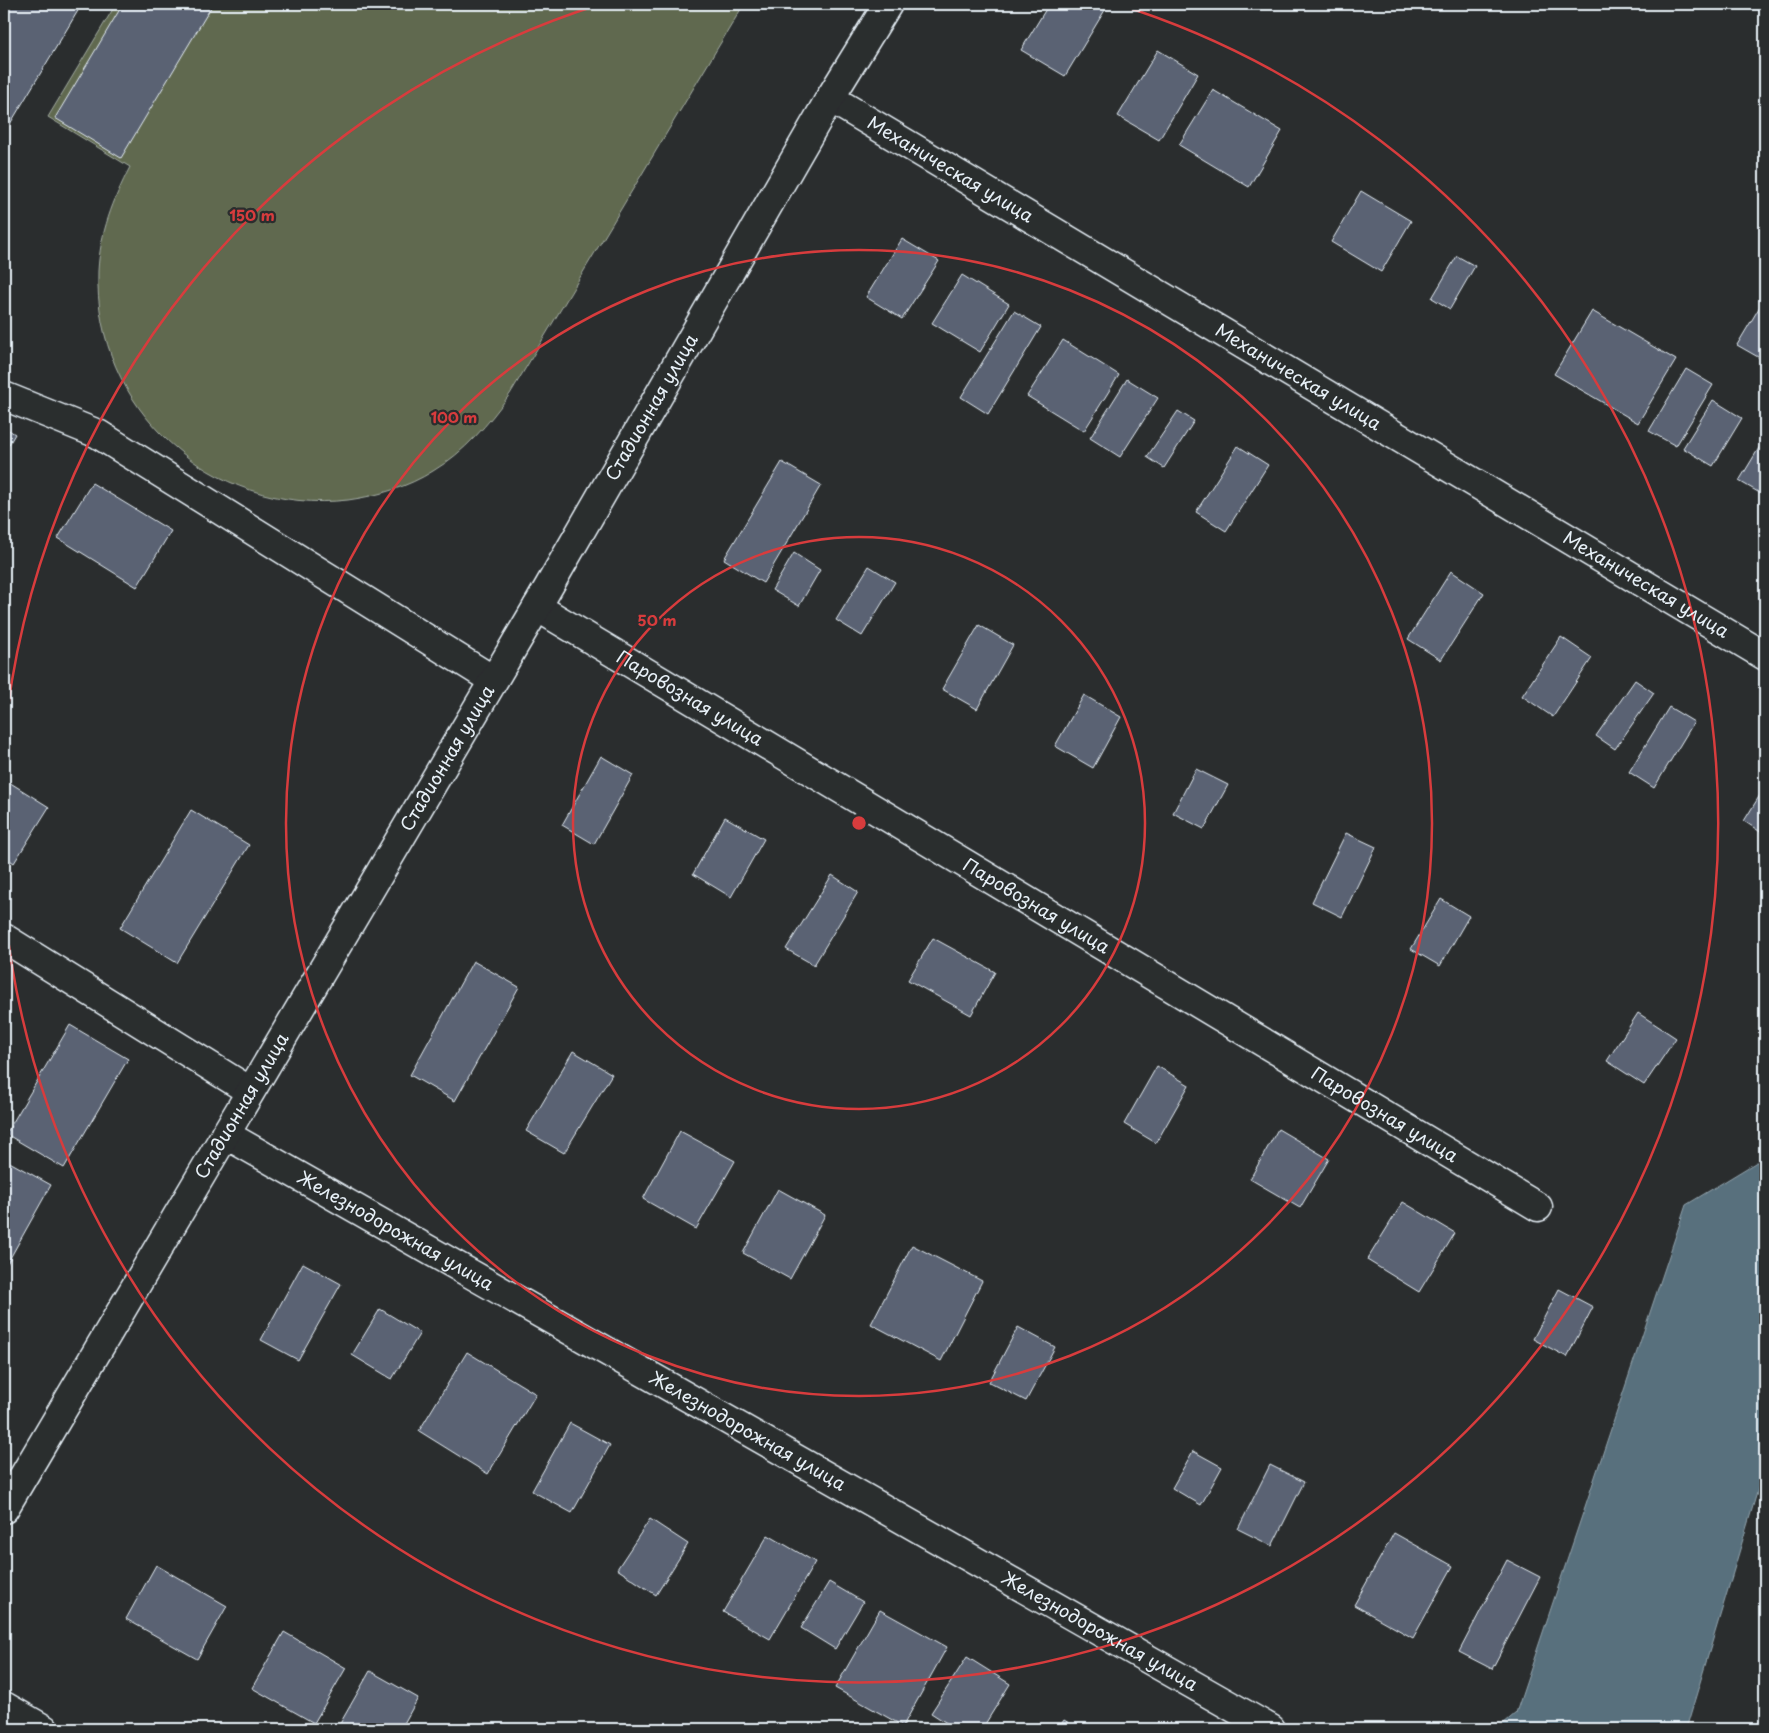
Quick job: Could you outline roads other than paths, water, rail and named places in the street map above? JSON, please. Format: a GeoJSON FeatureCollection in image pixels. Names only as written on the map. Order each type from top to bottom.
{"type":"FeatureCollection","features":[{"type":"Feature","properties":{"kind":"street","name":"Стадионная улица"},"geometry":{"type":"LineString","coordinates":[[4,1509],[537,607],[830,98],[888,4]]}},
{"type":"Feature","properties":{"kind":"street","name":"Механическая улица"},"geometry":{"type":"LineString","coordinates":[[830,98],[1765,656]]}},
{"type":"Feature","properties":{"kind":"street"},"geometry":{"type":"LineString","coordinates":[[4,396],[98,434],[493,680]]}},
{"type":"Feature","properties":{"kind":"street","name":"Паровозная улица"},"geometry":{"type":"LineString","coordinates":[[537,607],[1538,1207]]}},
{"type":"Feature","properties":{"kind":"street"},"geometry":{"type":"LineString","coordinates":[[4,938],[250,1091]]}},
{"type":"Feature","properties":{"kind":"street","name":"Железнодорожная улица"},"geometry":{"type":"LineString","coordinates":[[225,1134],[1271,1729]]}},
{"type":"Feature","properties":{"kind":"street"},"geometry":{"type":"LineString","coordinates":[[4,1706],[44,1729]]}},
{"type":"Feature","properties":{"kind":"water"},"geometry":{"type":"Polygon","coordinates":[[[1765,1157],[1765,1466],[1686,1729],[1497,1729],[1516,1713],[1686,1205],[1765,1157]]]}}]}
